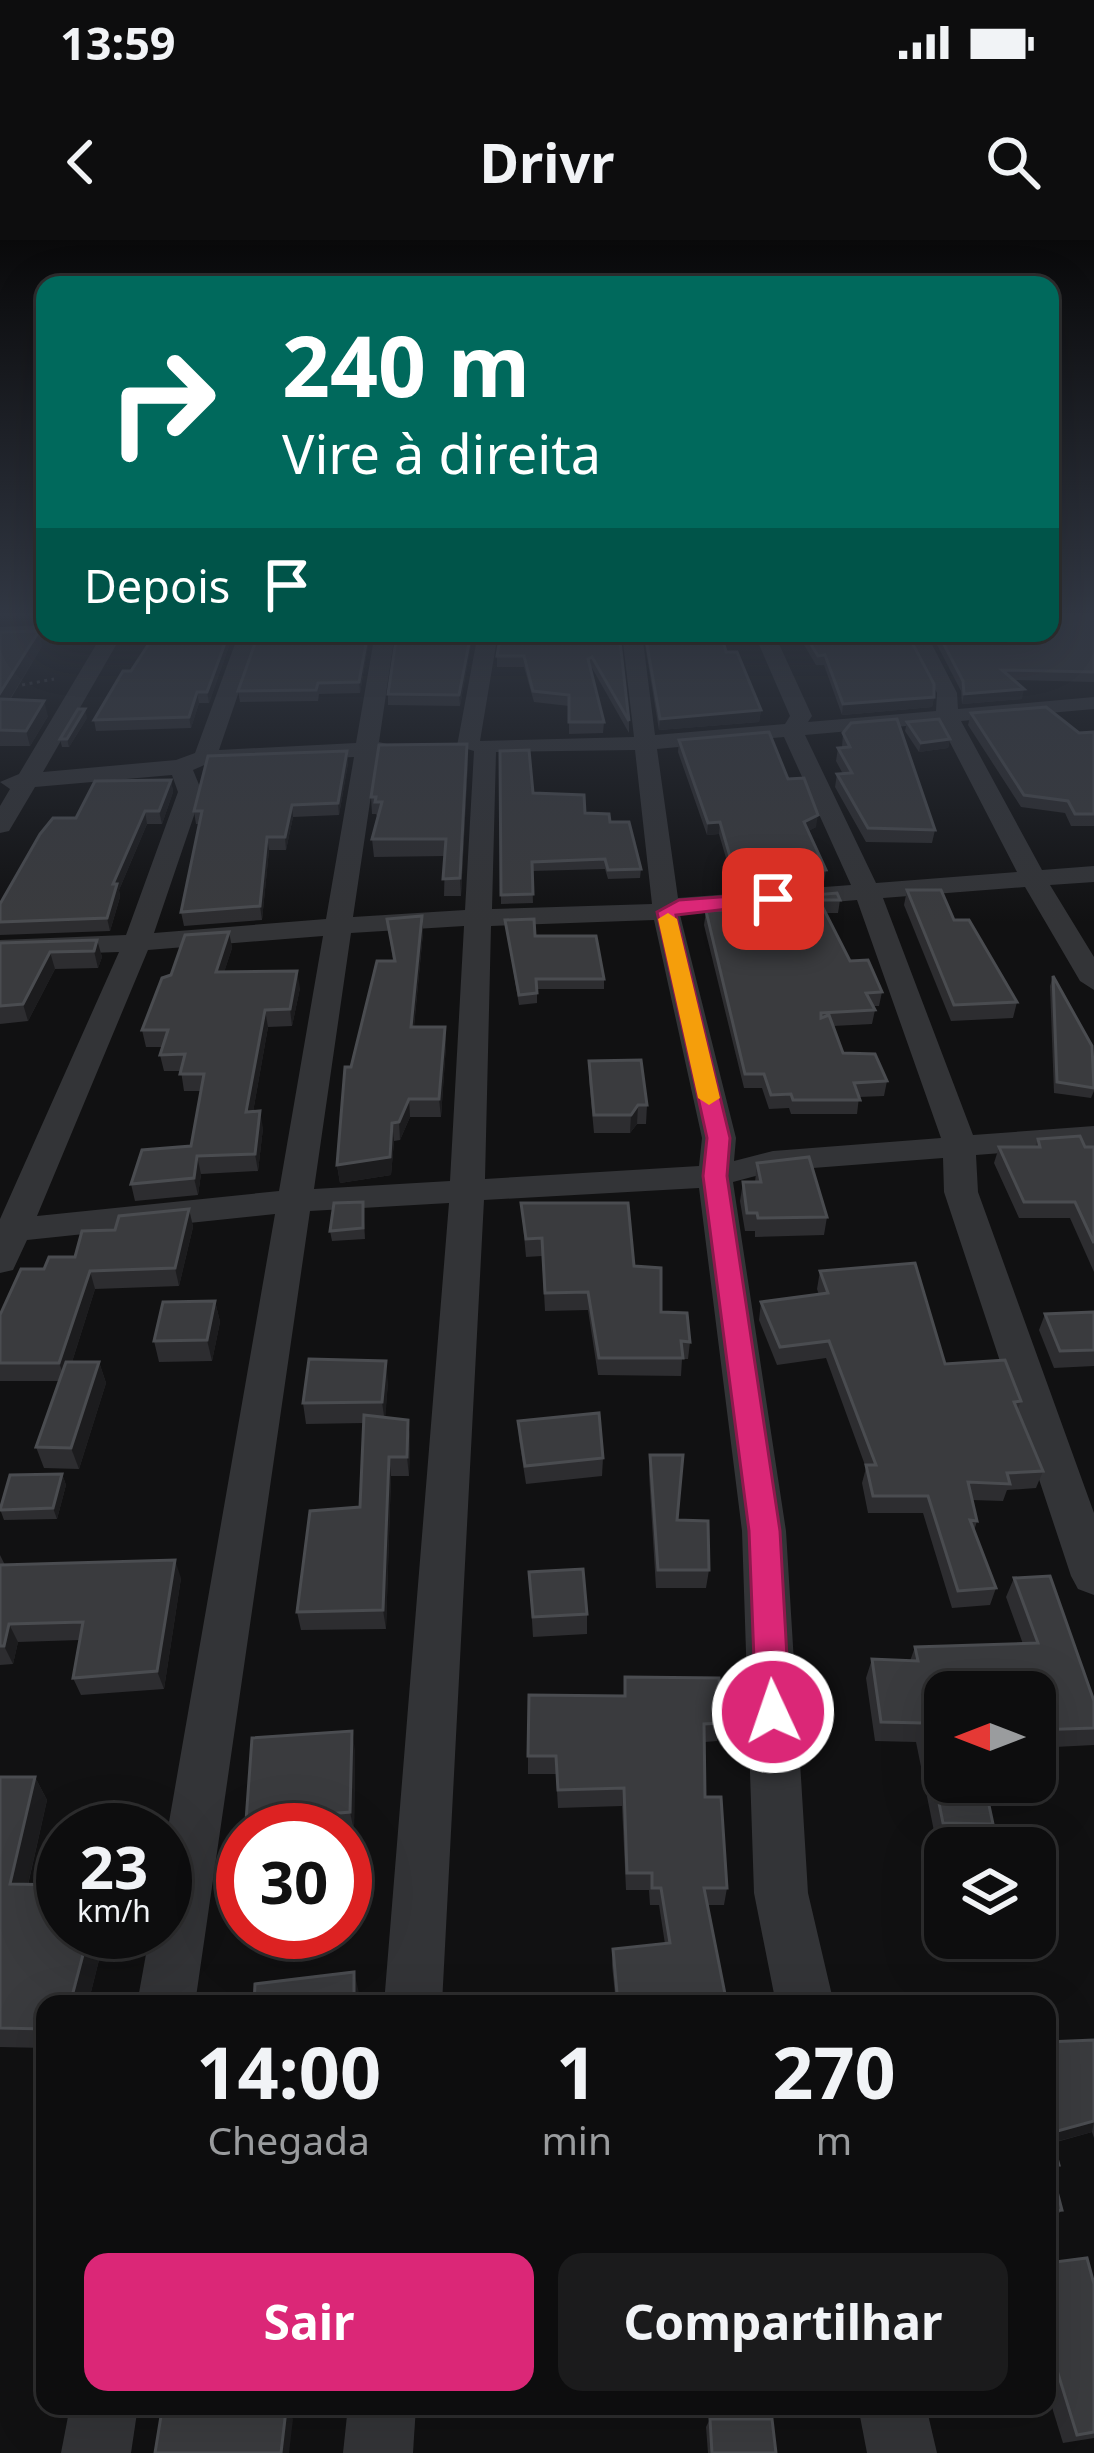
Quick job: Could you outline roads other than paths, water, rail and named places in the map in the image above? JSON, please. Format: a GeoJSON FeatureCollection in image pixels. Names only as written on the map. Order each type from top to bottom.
{"type":"FeatureCollection","features":[{"type":"Feature","properties":{"kind":"street"},"geometry":{"type":"LineString","coordinates":[[0,826],[65,715]]}},
{"type":"Feature","properties":{"kind":"street"},"geometry":{"type":"LineString","coordinates":[[4,1241],[137,944],[190,792],[192,762],[212,715]]}},
{"type":"Feature","properties":{"kind":"street"},"geometry":{"type":"LineString","coordinates":[[167,1995],[290,1201],[372,715]]}},
{"type":"Feature","properties":{"kind":"street"},"geometry":{"type":"LineString","coordinates":[[414,1995],[481,920],[467,746],[473,715]]}},
{"type":"Feature","properties":{"kind":"street"},"geometry":{"type":"LineString","coordinates":[[641,715],[666,912],[718,1138],[715,1176],[764,1531],[781,1893],[803,1995]]}},
{"type":"Feature","properties":{"kind":"street"},"geometry":{"type":"LineString","coordinates":[[792,730],[801,715]]}},
{"type":"Feature","properties":{"kind":"street"},"geometry":{"type":"LineString","coordinates":[[467,746],[644,742],[944,715]]}},
{"type":"Feature","properties":{"kind":"street"},"geometry":{"type":"LineString","coordinates":[[947,715],[986,798],[1094,981]]}},
{"type":"Feature","properties":{"kind":"street"},"geometry":{"type":"LineString","coordinates":[[792,730],[867,892],[958,1142],[961,1192],[1094,1576]]}},
{"type":"Feature","properties":{"kind":"street"},"geometry":{"type":"LineString","coordinates":[[0,782],[407,747]]}},
{"type":"Feature","properties":{"kind":"street"},"geometry":{"type":"LineString","coordinates":[[0,947],[137,944],[413,920],[666,912],[679,906],[1094,874]]}},
{"type":"Feature","properties":{"kind":"street"},"geometry":{"type":"LineString","coordinates":[[4,1241],[290,1201],[715,1176],[772,1161],[958,1142],[1094,1136]]}},
{"type":"Feature","properties":{"kind":"street"},"geometry":{"type":"LineString","coordinates":[[96,2453],[102,2415]]}},
{"type":"Feature","properties":{"kind":"street"},"geometry":{"type":"LineString","coordinates":[[378,2453],[381,2415]]}},
{"type":"Feature","properties":{"kind":"street"},"geometry":{"type":"LineString","coordinates":[[894,2415],[902,2453]]}}]}
